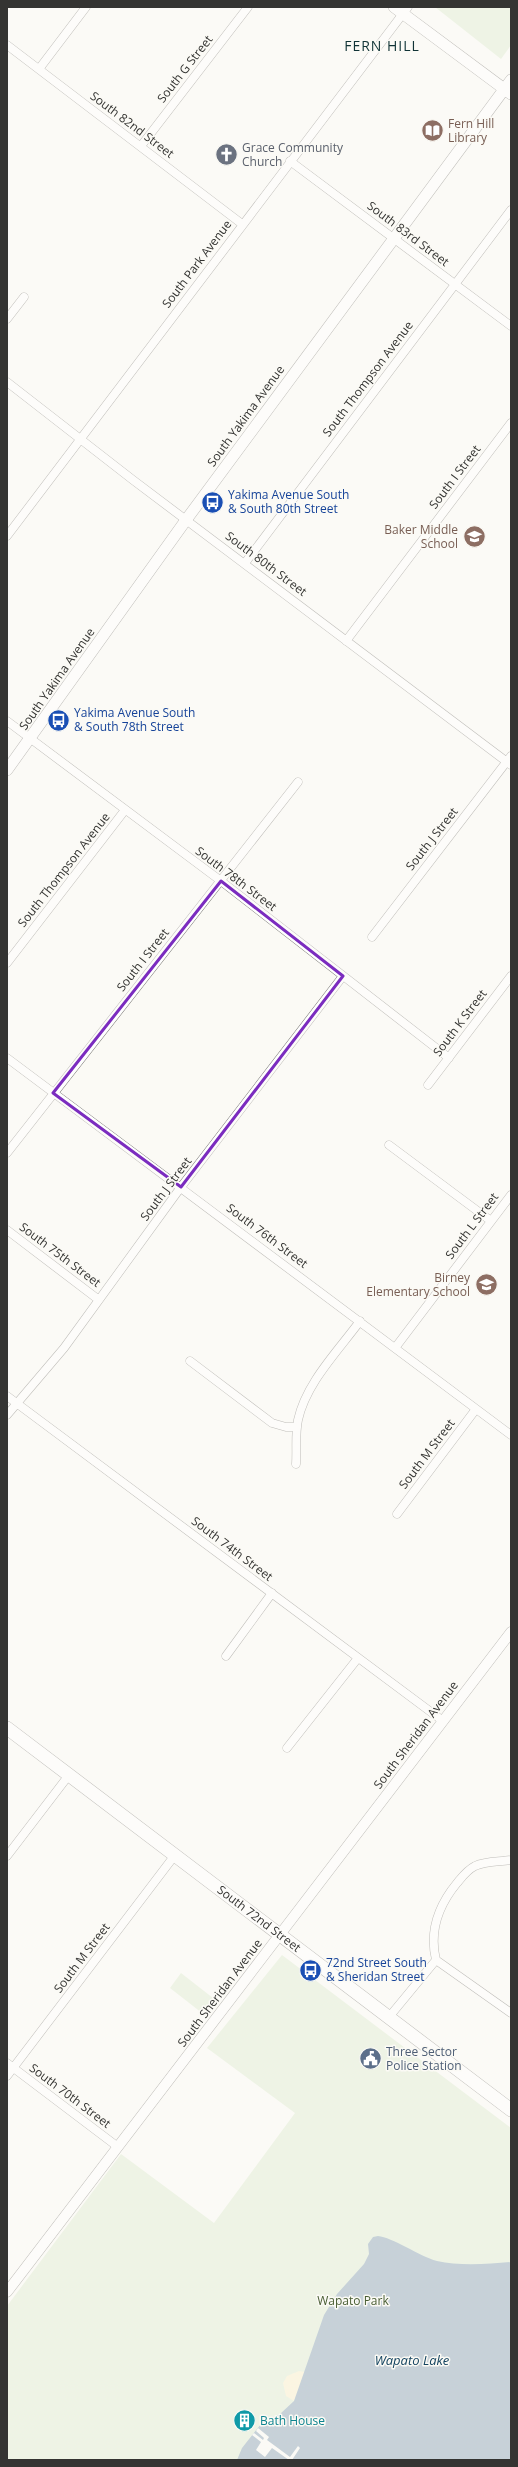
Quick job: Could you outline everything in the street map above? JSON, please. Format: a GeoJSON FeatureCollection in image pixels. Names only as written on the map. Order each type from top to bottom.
{"type":"FeatureCollection","features":[{"type":"Feature","properties":{"kind":"main road"},"geometry":{"type":"LineString","coordinates":[[401,9],[507,92]]}},
{"type":"Feature","properties":{"kind":"main road","name":"South Yakima Avenue"},"geometry":{"type":"LineString","coordinates":[[7,770],[31,739],[186,520],[393,239],[507,92],[511,80]]}},
{"type":"Feature","properties":{"kind":"main road","name":"South 72nd Street"},"geometry":{"type":"LineString","coordinates":[[7,1728],[511,2110]]}},
{"type":"Feature","properties":{"kind":"street"},"geometry":{"type":"LineString","coordinates":[[39,69],[86,7]]}},
{"type":"Feature","properties":{"kind":"street","name":"South G Street"},"geometry":{"type":"LineString","coordinates":[[140,146],[248,7]]}},
{"type":"Feature","properties":{"kind":"street","name":"South Park Avenue"},"geometry":{"type":"LineString","coordinates":[[7,536],[290,161],[401,9]]}},
{"type":"Feature","properties":{"kind":"street","name":"South 82nd Street"},"geometry":{"type":"LineString","coordinates":[[7,45],[242,224]]}},
{"type":"Feature","properties":{"kind":"street","name":"South 83rd Street"},"geometry":{"type":"LineString","coordinates":[[290,161],[511,326]]}},
{"type":"Feature","properties":{"kind":"street","name":"South Thompson Avenue"},"geometry":{"type":"LineString","coordinates":[[245,563],[511,210]]}},
{"type":"Feature","properties":{"kind":"street"},"geometry":{"type":"LineString","coordinates":[[7,319],[24,297]]}},
{"type":"Feature","properties":{"kind":"street","name":"South 80th Street"},"geometry":{"type":"LineString","coordinates":[[7,382],[80,440],[245,563],[346,641],[510,761]]}},
{"type":"Feature","properties":{"kind":"street","name":"South I Street"},"geometry":{"type":"LineString","coordinates":[[346,641],[511,423]]}},
{"type":"Feature","properties":{"kind":"street","name":"South 78th Street"},"geometry":{"type":"LineString","coordinates":[[7,721],[221,881],[449,1058]]}},
{"type":"Feature","properties":{"kind":"street","name":"South J Street"},"geometry":{"type":"LineString","coordinates":[[372,937],[510,761]]}},
{"type":"Feature","properties":{"kind":"street","name":"South I Street"},"geometry":{"type":"LineString","coordinates":[[7,1153],[298,782]]}},
{"type":"Feature","properties":{"kind":"street","name":"South Thompson Avenue"},"geometry":{"type":"LineString","coordinates":[[7,963],[125,810]]}},
{"type":"Feature","properties":{"kind":"street","name":"South J Street"},"geometry":{"type":"LineString","coordinates":[[7,1415],[64,1348],[181,1187],[343,976]]}},
{"type":"Feature","properties":{"kind":"street","name":"South K Street"},"geometry":{"type":"LineString","coordinates":[[428,1086],[511,976]]}},
{"type":"Feature","properties":{"kind":"street","name":"South 76th Street"},"geometry":{"type":"LineString","coordinates":[[7,1058],[511,1435]]}},
{"type":"Feature","properties":{"kind":"street"},"geometry":{"type":"LineString","coordinates":[[389,1144],[491,1221]]}},
{"type":"Feature","properties":{"kind":"street","name":"South L Street"},"geometry":{"type":"LineString","coordinates":[[395,1348],[511,1195]]}},
{"type":"Feature","properties":{"kind":"street","name":"South 75th Street"},"geometry":{"type":"LineString","coordinates":[[7,1230],[99,1300]]}},
{"type":"Feature","properties":{"kind":"street"},"geometry":{"type":"LineString","coordinates":[[296,1464],[297,1427],[301,1411],[310,1391],[360,1321]]}},
{"type":"Feature","properties":{"kind":"street"},"geometry":{"type":"LineString","coordinates":[[190,1361],[272,1423],[286,1427],[297,1427]]}},
{"type":"Feature","properties":{"kind":"street","name":"South 74th Street"},"geometry":{"type":"LineString","coordinates":[[7,1396],[443,1721]]}},
{"type":"Feature","properties":{"kind":"street","name":"South M Street"},"geometry":{"type":"LineString","coordinates":[[397,1514],[476,1409]]}},
{"type":"Feature","properties":{"kind":"street"},"geometry":{"type":"LineString","coordinates":[[226,1656],[272,1593]]}},
{"type":"Feature","properties":{"kind":"street","name":"South Sheridan Avenue"},"geometry":{"type":"LineString","coordinates":[[7,2292],[511,1632]]}},
{"type":"Feature","properties":{"kind":"street"},"geometry":{"type":"LineString","coordinates":[[287,1748],[358,1658]]}},
{"type":"Feature","properties":{"kind":"street"},"geometry":{"type":"LineString","coordinates":[[7,1856],[69,1775]]}},
{"type":"Feature","properties":{"kind":"street","name":"South M Street"},"geometry":{"type":"LineString","coordinates":[[7,2076],[10,2066],[175,1855]]}},
{"type":"Feature","properties":{"kind":"street"},"geometry":{"type":"LineString","coordinates":[[511,1860],[475,1866],[465,1874],[444,1902],[435,1922],[433,1947],[436,1960],[511,2013]]}},
{"type":"Feature","properties":{"kind":"street"},"geometry":{"type":"LineString","coordinates":[[389,2017],[436,1960]]}},
{"type":"Feature","properties":{"kind":"street","name":"South 70th Street"},"geometry":{"type":"LineString","coordinates":[[10,2066],[118,2147]]}},
{"type":"Feature","properties":{"kind":"highlighted area"},"geometry":{"type":"Polygon","coordinates":[[[221,881],[343,976],[181,1187],[53,1093],[221,881]]]}},
{"type":"Feature","properties":{"kind":"green space"},"geometry":{"type":"Polygon","coordinates":[[[435,7],[511,7],[511,45],[501,59],[435,7]]]}},
{"type":"Feature","properties":{"kind":"green space","name":"Wapato Park"},"geometry":{"type":"Polygon","coordinates":[[[282,1955],[511,2128],[511,2460],[7,2460],[7,2306],[121,2154],[214,2223],[295,2113],[207,2048],[282,1955]]]}},
{"type":"Feature","properties":{"kind":"green space"},"geometry":{"type":"Polygon","coordinates":[[[181,1973],[213,1998],[202,2013],[170,1988],[181,1973]]]}},
{"type":"Feature","properties":{"kind":"sand"},"geometry":{"type":"Polygon","coordinates":[[[299,2371],[305,2372],[294,2401],[286,2396],[283,2383],[287,2376],[299,2371]]]}},
{"type":"Feature","properties":{"kind":"water","name":"Wapato Lake"},"geometry":{"type":"Polygon","coordinates":[[[378,2236],[391,2240],[430,2259],[446,2263],[483,2264],[511,2262],[511,2460],[237,2460],[242,2448],[261,2424],[280,2414],[294,2401],[324,2315],[337,2294],[364,2264],[369,2254],[368,2244],[373,2237],[378,2236]]]}},
{"type":"Feature","properties":{"kind":"pier"},"geometry":{"type":"Polygon","coordinates":[[[258,2428],[269,2437],[267,2440],[290,2457],[298,2446],[300,2448],[292,2460],[289,2460],[272,2448],[265,2457],[256,2450],[261,2442],[252,2435],[254,2433],[263,2440],[264,2438],[256,2431],[258,2428]]]}},
{"type":"Feature","properties":{"kind":"place","name":"Fern Hill Library"},"geometry":{"type":"Point","coordinates":[432,131]}},
{"type":"Feature","properties":{"kind":"place","name":"Grace Community Church"},"geometry":{"type":"Point","coordinates":[226,155]}},
{"type":"Feature","properties":{"kind":"place","name":"Yakima Avenue South & South 80th Street"},"geometry":{"type":"Point","coordinates":[213,502]}},
{"type":"Feature","properties":{"kind":"place","name":"Baker Middle School"},"geometry":{"type":"Point","coordinates":[474,537]}},
{"type":"Feature","properties":{"kind":"place","name":"Yakima Avenue South & South 78th Street"},"geometry":{"type":"Point","coordinates":[58,720]}},
{"type":"Feature","properties":{"kind":"place","name":"Birney Elementary School"},"geometry":{"type":"Point","coordinates":[486,1285]}},
{"type":"Feature","properties":{"kind":"place","name":"72nd Street South & Sheridan Street"},"geometry":{"type":"Point","coordinates":[310,1970]}},
{"type":"Feature","properties":{"kind":"place","name":"Three Sector Police Station"},"geometry":{"type":"Point","coordinates":[371,2059]}},
{"type":"Feature","properties":{"kind":"place","name":"Bath House"},"geometry":{"type":"Point","coordinates":[244,2421]}},
{"type":"Feature","properties":{"kind":"district","name":"FERN HILL"},"geometry":{"type":"Point","coordinates":[382,46]}}]}
